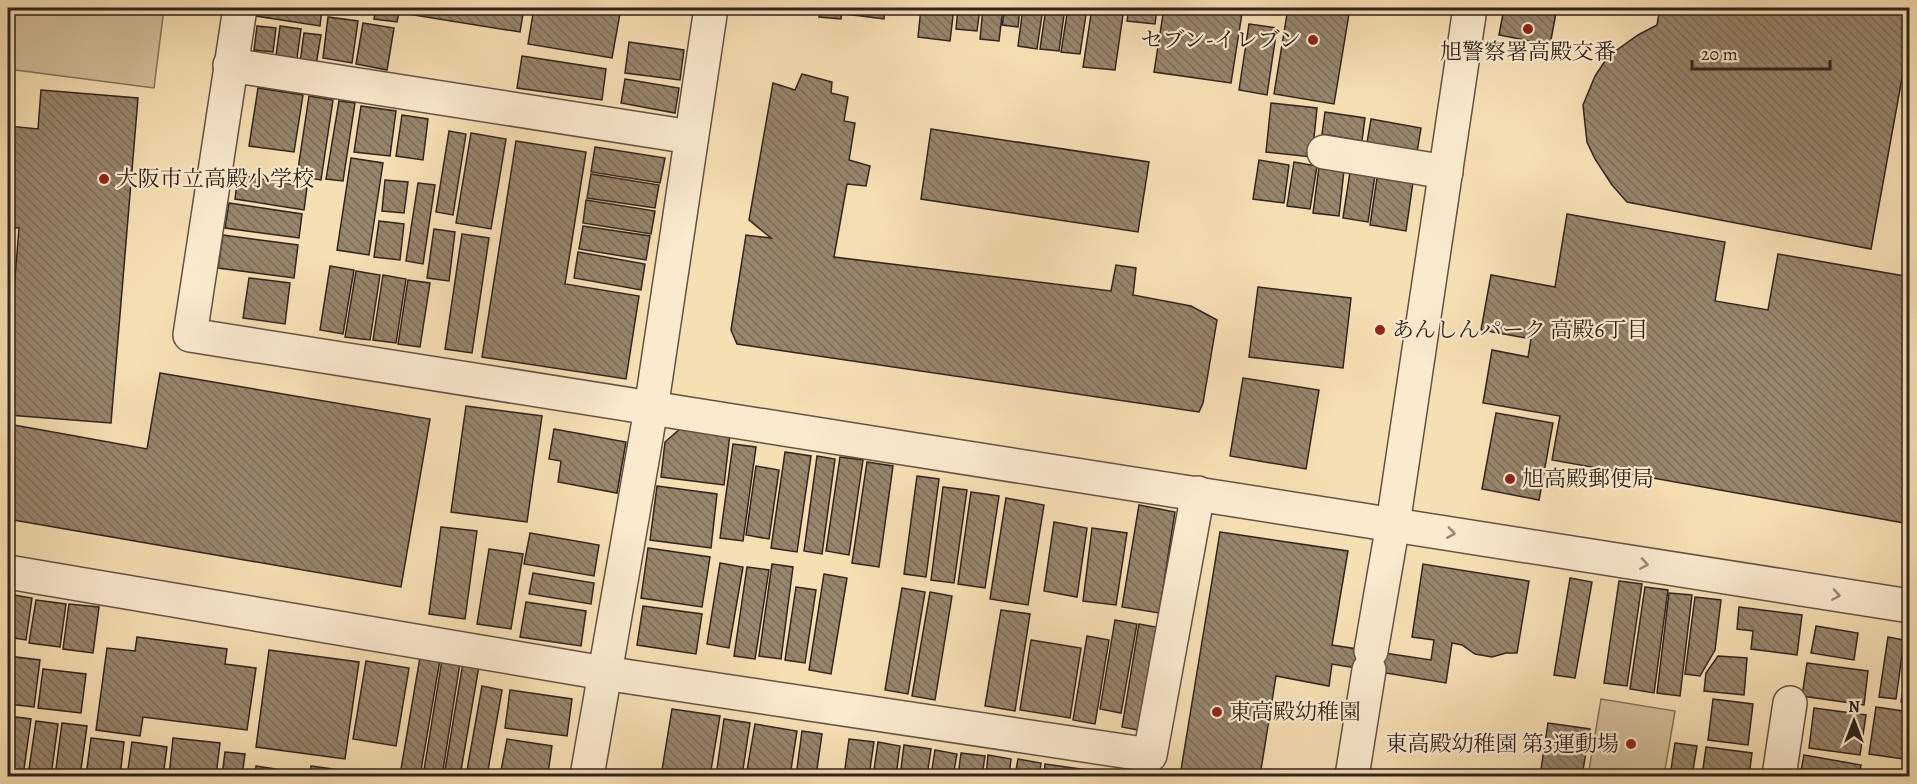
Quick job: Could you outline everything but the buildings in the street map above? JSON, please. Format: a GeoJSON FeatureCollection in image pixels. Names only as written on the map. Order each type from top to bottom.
{"type":"FeatureCollection","features":[{"type":"Feature","properties":{"kind":"street"},"geometry":{"type":"LineString","coordinates":[[240,8],[190,335],[1910,606]]}},
{"type":"Feature","properties":{"kind":"street"},"geometry":{"type":"LineString","coordinates":[[587,777],[651,409],[711,8]]}},
{"type":"Feature","properties":{"kind":"street"},"geometry":{"type":"LineString","coordinates":[[1352,777],[1393,524],[1470,8]]}},
{"type":"Feature","properties":{"kind":"street"},"geometry":{"type":"LineString","coordinates":[[230,65],[691,137]]}},
{"type":"Feature","properties":{"kind":"street"},"geometry":{"type":"LineString","coordinates":[[1324,152],[1446,172]]}},
{"type":"Feature","properties":{"kind":"street"},"geometry":{"type":"LineString","coordinates":[[8,572],[604,673],[1150,756],[1198,493]]}},
{"type":"Feature","properties":{"kind":"street"},"geometry":{"type":"LineString","coordinates":[[1779,777],[1790,703]]}},
{"type":"Feature","properties":{"kind":"shaded area"},"geometry":{"type":"Polygon","coordinates":[[[8,8],[164,8],[154,88],[8,69],[8,8]]]}},
{"type":"Feature","properties":{"kind":"shaded area","name":"東高殿幼稚園 第3運動場"},"geometry":{"type":"Polygon","coordinates":[[[1601,699],[1675,711],[1664,776],[1588,776],[1601,699]]]}},
{"type":"Feature","properties":{"kind":"place","name":"旭警察署高殿交番"},"geometry":{"type":"Point","coordinates":[1528,29]}},
{"type":"Feature","properties":{"kind":"place","name":"セブン-イレブン"},"geometry":{"type":"Point","coordinates":[1313,40]}},
{"type":"Feature","properties":{"kind":"place","name":"大阪市立高殿小学校"},"geometry":{"type":"Point","coordinates":[104,179]}},
{"type":"Feature","properties":{"kind":"place","name":"あんしんパーク 高殿6丁目"},"geometry":{"type":"Point","coordinates":[1380,330]}},
{"type":"Feature","properties":{"kind":"place","name":"旭高殿郵便局"},"geometry":{"type":"Point","coordinates":[1510,479]}},
{"type":"Feature","properties":{"kind":"place","name":"東高殿幼稚園"},"geometry":{"type":"Point","coordinates":[1217,712]}},
{"type":"Feature","properties":{"kind":"place","name":"東高殿幼稚園 第3運動場"},"geometry":{"type":"Point","coordinates":[1631,744]}}]}
